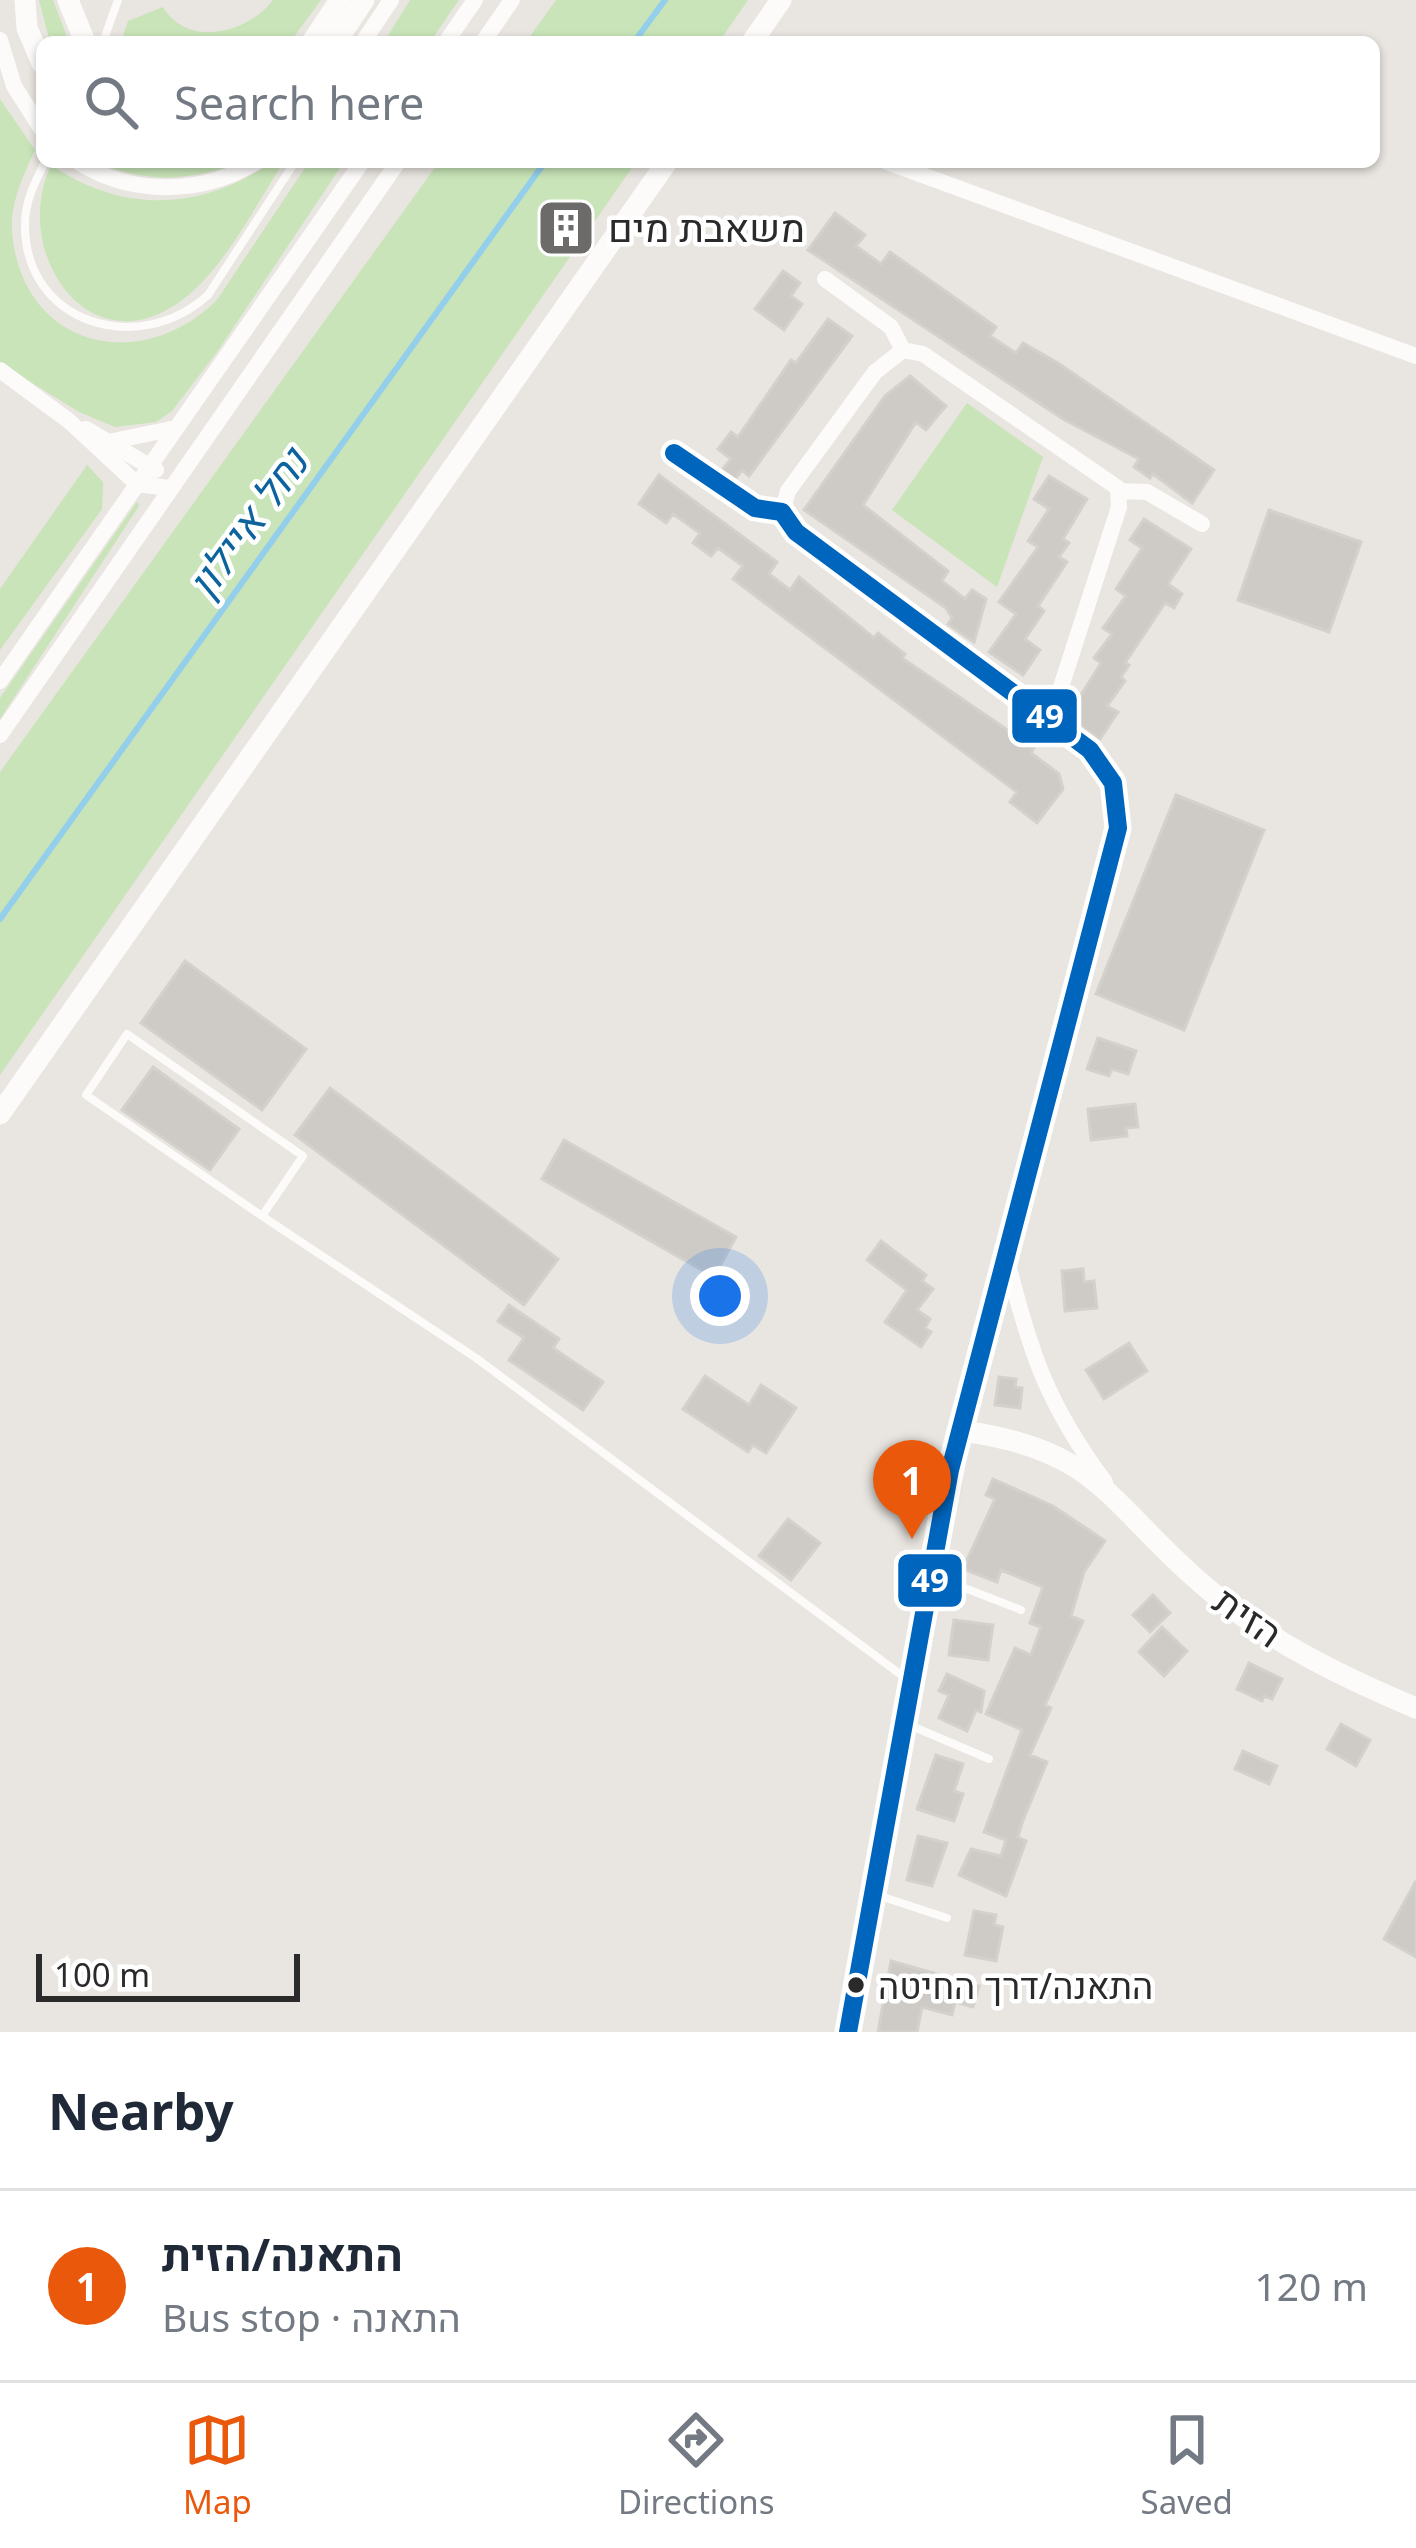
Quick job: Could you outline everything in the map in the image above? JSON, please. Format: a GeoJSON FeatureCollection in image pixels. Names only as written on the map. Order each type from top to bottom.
{"type":"FeatureCollection","features":[{"type":"Feature","properties":{"kind":"street"},"geometry":{"type":"LineString","coordinates":[[25,0],[27,28],[36,49]]}},
{"type":"Feature","properties":{"kind":"street"},"geometry":{"type":"LineString","coordinates":[[68,0],[83,36]]}},
{"type":"Feature","properties":{"kind":"street"},"geometry":{"type":"LineString","coordinates":[[317,36],[340,0]]}},
{"type":"Feature","properties":{"kind":"street"},"geometry":{"type":"LineString","coordinates":[[340,36],[364,0]]}},
{"type":"Feature","properties":{"kind":"street"},"geometry":{"type":"LineString","coordinates":[[370,36],[393,0]]}},
{"type":"Feature","properties":{"kind":"street"},"geometry":{"type":"LineString","coordinates":[[450,36],[475,0]]}},
{"type":"Feature","properties":{"kind":"street"},"geometry":{"type":"LineString","coordinates":[[487,36],[512,0]]}},
{"type":"Feature","properties":{"kind":"street"},"geometry":{"type":"LineString","coordinates":[[756,36],[781,0]]}},
{"type":"Feature","properties":{"kind":"street"},"geometry":{"type":"LineString","coordinates":[[0,40],[14,86],[36,121]]}},
{"type":"Feature","properties":{"kind":"street"},"geometry":{"type":"LineString","coordinates":[[94,168],[140,186],[195,185],[240,168]]}},
{"type":"Feature","properties":{"kind":"street"},"geometry":{"type":"LineString","coordinates":[[0,680],[358,168]]}},
{"type":"Feature","properties":{"kind":"street"},"geometry":{"type":"LineString","coordinates":[[0,735],[394,168]]}},
{"type":"Feature","properties":{"kind":"street"},"geometry":{"type":"LineString","coordinates":[[0,1114],[663,168]]}},
{"type":"Feature","properties":{"kind":"street"},"geometry":{"type":"LineString","coordinates":[[903,168],[1416,356]]}},
{"type":"Feature","properties":{"kind":"street"},"geometry":{"type":"LineString","coordinates":[[825,280],[891,327],[903,350]]}},
{"type":"Feature","properties":{"kind":"street"},"geometry":{"type":"LineString","coordinates":[[782,512],[788,491],[875,372],[903,350],[923,354],[1114,480],[1119,507],[1051,718]]}},
{"type":"Feature","properties":{"kind":"street"},"geometry":{"type":"LineString","coordinates":[[0,370],[69,421],[137,484],[170,488]]}},
{"type":"Feature","properties":{"kind":"street"},"geometry":{"type":"LineString","coordinates":[[69,421],[152,463],[170,488]]}},
{"type":"Feature","properties":{"kind":"street"},"geometry":{"type":"LineString","coordinates":[[110,442],[176,428]]}},
{"type":"Feature","properties":{"kind":"street"},"geometry":{"type":"LineString","coordinates":[[674,453],[755,508],[782,512],[796,532],[1090,750],[1113,783],[1118,828],[1005,1250],[962,1431],[931,1575],[848,2032]]}},
{"type":"Feature","properties":{"kind":"street"},"geometry":{"type":"LineString","coordinates":[[1119,491],[1148,492],[1202,524]]}},
{"type":"Feature","properties":{"kind":"street","name":"הזית"},"geometry":{"type":"LineString","coordinates":[[1005,1250],[1036,1369],[1077,1445],[1109,1488],[1201,1584],[1244,1616],[1307,1658],[1416,1708]]}},
{"type":"Feature","properties":{"kind":"street","name":"הזית"},"geometry":{"type":"LineString","coordinates":[[962,1431],[1046,1448],[1109,1488]]}},
{"type":"Feature","properties":{"kind":"lane"},"geometry":{"type":"LineString","coordinates":[[105,36],[118,0]]}},
{"type":"Feature","properties":{"kind":"lane"},"geometry":{"type":"LineString","coordinates":[[42,168],[28,197],[26,241],[58,300],[92,322],[138,330],[171,319],[208,295],[291,168]]}},
{"type":"Feature","properties":{"kind":"lane"},"geometry":{"type":"LineString","coordinates":[[262,1216],[303,1156],[127,1034],[86,1095],[262,1216],[476,1358],[911,1683]]}},
{"type":"Feature","properties":{"kind":"lane"},"geometry":{"type":"LineString","coordinates":[[931,1575],[1022,1610]]}},
{"type":"Feature","properties":{"kind":"lane"},"geometry":{"type":"LineString","coordinates":[[904,1723],[988,1759]]}},
{"type":"Feature","properties":{"kind":"lane"},"geometry":{"type":"LineString","coordinates":[[873,1894],[947,1918]]}},
{"type":"Feature","properties":{"kind":"green space"},"geometry":{"type":"Polygon","coordinates":[[[39,0],[53,0],[67,36],[48,36],[39,0]]]}},
{"type":"Feature","properties":{"kind":"green space"},"geometry":{"type":"Polygon","coordinates":[[[273,0],[321,0],[294,36],[123,36],[128,21],[163,7],[174,20],[202,32],[234,28],[273,0]]]}},
{"type":"Feature","properties":{"kind":"green space"},"geometry":{"type":"Polygon","coordinates":[[[410,0],[459,0],[434,36],[388,36],[410,0]]]}},
{"type":"Feature","properties":{"kind":"green space"},"geometry":{"type":"Polygon","coordinates":[[[556,0],[748,0],[723,36],[530,36],[556,0]]]}},
{"type":"Feature","properties":{"kind":"green space"},"geometry":{"type":"Polygon","coordinates":[[[0,99],[35,150],[13,210],[20,271],[37,302],[61,324],[89,338],[121,342],[154,338],[186,324],[217,300],[305,168],[340,168],[217,352],[172,411],[156,422],[115,427],[79,412],[0,363],[0,99]]]}},
{"type":"Feature","properties":{"kind":"green space"},"geometry":{"type":"Polygon","coordinates":[[[50,168],[134,199],[190,197],[262,168],[280,168],[219,262],[170,308],[138,320],[109,319],[83,307],[63,287],[48,260],[41,197],[50,168]]]}},
{"type":"Feature","properties":{"kind":"green space"},"geometry":{"type":"Polygon","coordinates":[[[112,168],[221,168],[169,177],[112,168]]]}},
{"type":"Feature","properties":{"kind":"green space"},"geometry":{"type":"Polygon","coordinates":[[[435,168],[632,168],[0,1075],[0,772],[435,168]]]}},
{"type":"Feature","properties":{"kind":"green space"},"geometry":{"type":"Polygon","coordinates":[[[967,403],[1043,457],[997,587],[892,510],[967,403]]]}},
{"type":"Feature","properties":{"kind":"green space"},"geometry":{"type":"Polygon","coordinates":[[[87,465],[103,482],[102,509],[0,650],[0,589],[87,465]]]}},
{"type":"Feature","properties":{"kind":"green space"},"geometry":{"type":"Polygon","coordinates":[[[137,502],[139,506],[0,719],[0,698],[137,502]]]}},
{"type":"Feature","properties":{"kind":"building"},"geometry":{"type":"Polygon","coordinates":[[[835,213],[865,235],[856,246],[881,264],[890,252],[996,327],[990,336],[1016,353],[1023,343],[1058,363],[1214,470],[1192,503],[1153,474],[1150,478],[1134,467],[1139,459],[1063,419],[808,250],[835,213]]]}},
{"type":"Feature","properties":{"kind":"building"},"geometry":{"type":"Polygon","coordinates":[[[783,271],[800,283],[791,296],[802,304],[784,330],[755,309],[783,271]]]}},
{"type":"Feature","properties":{"kind":"building"},"geometry":{"type":"Polygon","coordinates":[[[828,319],[852,336],[749,476],[742,470],[735,479],[722,470],[731,459],[718,449],[731,432],[738,437],[791,360],[796,363],[828,319]]]}},
{"type":"Feature","properties":{"kind":"building"},"geometry":{"type":"Polygon","coordinates":[[[910,376],[946,406],[926,430],[916,422],[863,505],[948,571],[942,581],[965,599],[972,590],[986,599],[974,642],[948,624],[952,618],[946,608],[804,510],[885,396],[910,376]]]}},
{"type":"Feature","properties":{"kind":"building"},"geometry":{"type":"Polygon","coordinates":[[[659,475],[777,562],[769,574],[790,590],[799,577],[874,638],[878,633],[905,654],[902,658],[1034,748],[1031,753],[1059,774],[1063,789],[1037,823],[1010,802],[1017,792],[733,579],[743,566],[718,548],[711,556],[693,543],[700,533],[673,514],[666,523],[639,504],[659,475]]]}},
{"type":"Feature","properties":{"kind":"building"},"geometry":{"type":"Polygon","coordinates":[[[1049,476],[1087,499],[1063,539],[1069,543],[1059,557],[1067,562],[1038,606],[1044,611],[1025,639],[1040,650],[1023,675],[989,652],[1016,614],[999,602],[1038,547],[1028,541],[1049,509],[1034,499],[1049,476]]]}},
{"type":"Feature","properties":{"kind":"building"},"geometry":{"type":"Polygon","coordinates":[[[1269,510],[1361,542],[1329,632],[1238,600],[1269,510]]]}},
{"type":"Feature","properties":{"kind":"building"},"geometry":{"type":"Polygon","coordinates":[[[1144,519],[1191,549],[1168,584],[1182,594],[1174,608],[1165,603],[1125,663],[1129,665],[1121,677],[1125,681],[1107,706],[1118,712],[1100,739],[1067,717],[1101,663],[1094,658],[1112,634],[1103,628],[1126,596],[1116,589],[1142,548],[1130,540],[1144,519]]]}},
{"type":"Feature","properties":{"kind":"building"},"geometry":{"type":"Polygon","coordinates":[[[1176,795],[1264,830],[1184,1030],[1096,994],[1176,795]]]}},
{"type":"Feature","properties":{"kind":"building"},"geometry":{"type":"Polygon","coordinates":[[[185,961],[306,1049],[262,1110],[141,1023],[185,961]]]}},
{"type":"Feature","properties":{"kind":"building"},"geometry":{"type":"Polygon","coordinates":[[[1098,1038],[1136,1051],[1128,1074],[1112,1069],[1109,1076],[1087,1069],[1098,1038]]]}},
{"type":"Feature","properties":{"kind":"building"},"geometry":{"type":"Polygon","coordinates":[[[153,1067],[239,1129],[210,1170],[122,1110],[153,1067]]]}},
{"type":"Feature","properties":{"kind":"building"},"geometry":{"type":"Polygon","coordinates":[[[330,1088],[558,1259],[524,1305],[295,1135],[330,1088]]]}},
{"type":"Feature","properties":{"kind":"building"},"geometry":{"type":"Polygon","coordinates":[[[1135,1104],[1138,1127],[1126,1128],[1127,1136],[1091,1140],[1088,1109],[1135,1104]]]}},
{"type":"Feature","properties":{"kind":"building"},"geometry":{"type":"Polygon","coordinates":[[[564,1140],[736,1237],[714,1277],[542,1179],[564,1140]]]}},
{"type":"Feature","properties":{"kind":"building"},"geometry":{"type":"Polygon","coordinates":[[[881,1241],[926,1275],[922,1281],[933,1289],[917,1310],[930,1319],[925,1328],[931,1332],[921,1347],[885,1322],[907,1290],[867,1260],[881,1241]]]}},
{"type":"Feature","properties":{"kind":"building"},"geometry":{"type":"Polygon","coordinates":[[[1083,1269],[1084,1282],[1094,1281],[1097,1308],[1065,1311],[1062,1271],[1083,1269]]]}},
{"type":"Feature","properties":{"kind":"building"},"geometry":{"type":"Polygon","coordinates":[[[509,1305],[559,1339],[553,1348],[603,1382],[583,1410],[509,1360],[524,1338],[498,1321],[509,1305]]]}},
{"type":"Feature","properties":{"kind":"building"},"geometry":{"type":"Polygon","coordinates":[[[1129,1343],[1147,1371],[1104,1399],[1086,1370],[1129,1343]]]}},
{"type":"Feature","properties":{"kind":"building"},"geometry":{"type":"Polygon","coordinates":[[[705,1376],[749,1405],[761,1385],[796,1408],[766,1453],[753,1445],[748,1452],[683,1409],[705,1376]]]}},
{"type":"Feature","properties":{"kind":"building"},"geometry":{"type":"Polygon","coordinates":[[[999,1377],[1016,1379],[1015,1387],[1022,1388],[1020,1408],[995,1405],[999,1377]]]}},
{"type":"Feature","properties":{"kind":"building"},"geometry":{"type":"Polygon","coordinates":[[[993,1479],[1053,1506],[1105,1541],[1084,1572],[1071,1616],[1083,1621],[1045,1705],[1051,1708],[1030,1755],[1047,1762],[1022,1823],[1018,1837],[1026,1841],[1006,1896],[959,1875],[971,1849],[1001,1856],[1006,1840],[984,1832],[1022,1730],[986,1714],[1015,1648],[1031,1655],[1041,1627],[1030,1623],[1043,1587],[1001,1570],[997,1582],[963,1569],[995,1499],[986,1495],[993,1479]]]}},
{"type":"Feature","properties":{"kind":"building"},"geometry":{"type":"Polygon","coordinates":[[[788,1519],[820,1543],[791,1580],[759,1556],[788,1519]]]}},
{"type":"Feature","properties":{"kind":"building"},"geometry":{"type":"Polygon","coordinates":[[[1153,1595],[1170,1613],[1150,1632],[1133,1615],[1153,1595]]]}},
{"type":"Feature","properties":{"kind":"building"},"geometry":{"type":"Polygon","coordinates":[[[954,1620],[993,1625],[988,1660],[949,1655],[954,1620]]]}},
{"type":"Feature","properties":{"kind":"building"},"geometry":{"type":"Polygon","coordinates":[[[1162,1627],[1187,1651],[1164,1676],[1139,1652],[1162,1627]]]}},
{"type":"Feature","properties":{"kind":"building"},"geometry":{"type":"Polygon","coordinates":[[[1249,1663],[1282,1679],[1272,1699],[1264,1696],[1262,1701],[1237,1689],[1249,1663]]]}},
{"type":"Feature","properties":{"kind":"building"},"geometry":{"type":"Polygon","coordinates":[[[947,1674],[984,1691],[981,1712],[976,1710],[967,1731],[939,1718],[949,1695],[939,1691],[947,1674]]]}},
{"type":"Feature","properties":{"kind":"building"},"geometry":{"type":"Polygon","coordinates":[[[1341,1724],[1370,1740],[1356,1766],[1327,1749],[1341,1724]]]}},
{"type":"Feature","properties":{"kind":"building"},"geometry":{"type":"Polygon","coordinates":[[[1243,1751],[1277,1766],[1269,1784],[1235,1769],[1243,1751]]]}},
{"type":"Feature","properties":{"kind":"building"},"geometry":{"type":"Polygon","coordinates":[[[936,1755],[963,1764],[954,1791],[963,1794],[954,1821],[917,1809],[936,1755]]]}},
{"type":"Feature","properties":{"kind":"building"},"geometry":{"type":"Polygon","coordinates":[[[918,1836],[947,1843],[932,1886],[907,1880],[918,1836]]]}},
{"type":"Feature","properties":{"kind":"building"},"geometry":{"type":"Polygon","coordinates":[[[1416,1881],[1416,1957],[1384,1939],[1416,1881]]]}},
{"type":"Feature","properties":{"kind":"building"},"geometry":{"type":"Polygon","coordinates":[[[974,1911],[996,1915],[994,1925],[1003,1927],[996,1961],[965,1955],[974,1911]]]}},
{"type":"Feature","properties":{"kind":"building"},"geometry":{"type":"Polygon","coordinates":[[[891,1961],[979,1986],[973,2007],[955,2002],[952,2015],[922,2007],[917,2032],[878,2032],[891,1961]]]}},
{"type":"Feature","properties":{"kind":"waterway","name":"נחל איילון"},"geometry":{"type":"LineString","coordinates":[[638,36],[665,0]]}},
{"type":"Feature","properties":{"kind":"waterway","name":"נחל איילון"},"geometry":{"type":"LineString","coordinates":[[0,919],[541,168]]}},
{"type":"Feature","properties":{"kind":"transit line","name":"49"},"geometry":{"type":"LineString","coordinates":[[674,453],[755,508],[782,512],[796,532],[1090,750],[1113,783],[1118,828],[950,1470],[848,2032]]}},
{"type":"Feature","properties":{"kind":"place","name":"משאבת מים"},"geometry":{"type":"Point","coordinates":[566,228]}},
{"type":"Feature","properties":{"kind":"place","name":"התאנה/הזית"},"geometry":{"type":"Point","coordinates":[912,1539]}},
{"type":"Feature","properties":{"kind":"place","name":"התאנה/דרך החיטה"},"geometry":{"type":"Point","coordinates":[856,1985]}}]}
